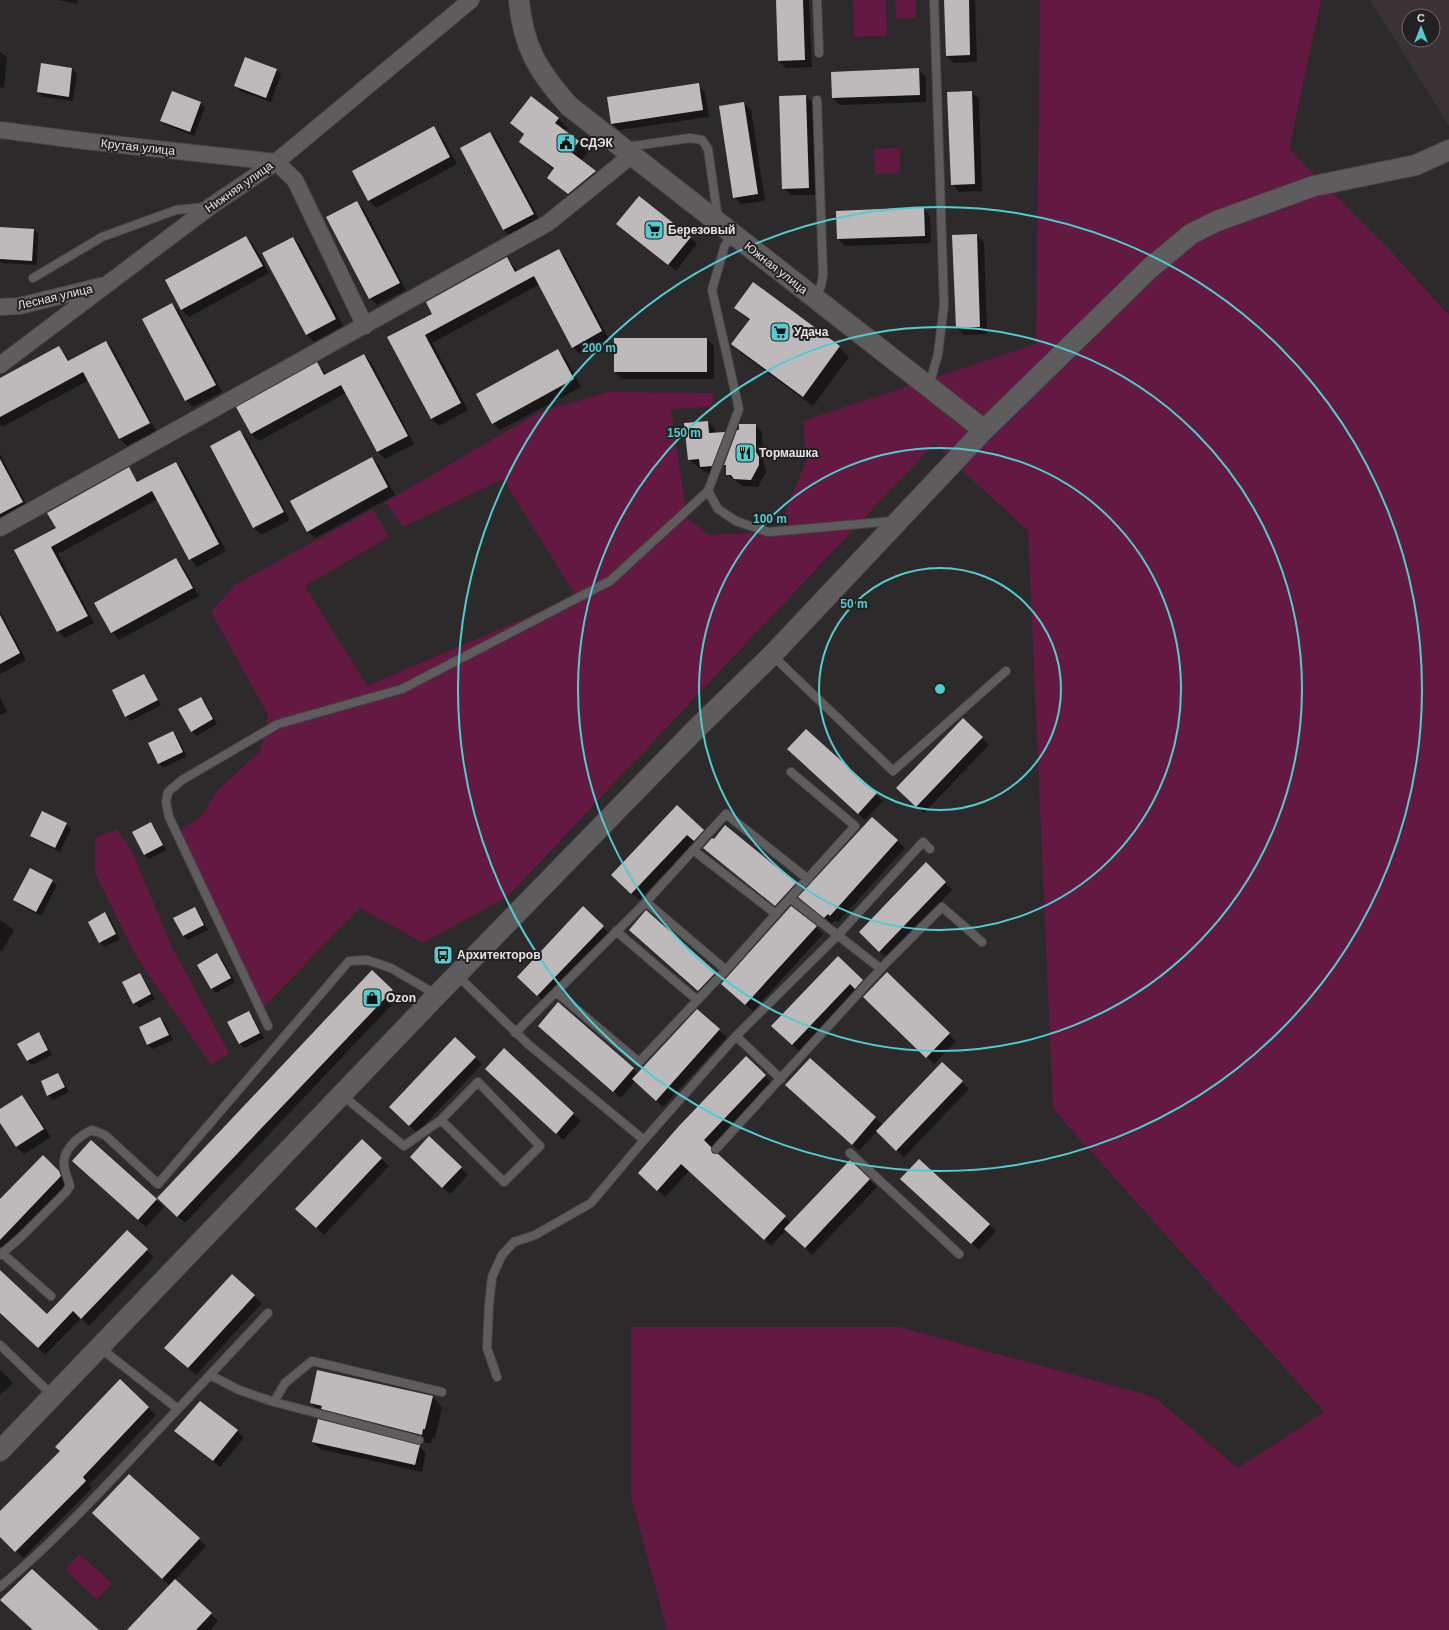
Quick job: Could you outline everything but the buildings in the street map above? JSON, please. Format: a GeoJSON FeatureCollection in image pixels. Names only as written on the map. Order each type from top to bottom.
{"type":"FeatureCollection","features":[{"type":"Feature","properties":{"kind":"street","name":"Нижняя улица"},"geometry":{"type":"LineString","coordinates":[[0,365],[211,206],[276,162],[471,0]]}},
{"type":"Feature","properties":{"kind":"street","name":"Южная улица"},"geometry":{"type":"LineString","coordinates":[[520,0],[521,21],[529,49],[546,80],[569,106],[984,430]]}},
{"type":"Feature","properties":{"kind":"street","name":"Крутая улица"},"geometry":{"type":"LineString","coordinates":[[0,130],[276,162]]}},
{"type":"Feature","properties":{"kind":"street"},"geometry":{"type":"LineString","coordinates":[[0,1451],[52,1395],[437,995],[697,728],[772,655],[984,430],[1149,269],[1191,234],[1217,221],[1314,186],[1416,164],[1449,150]]}},
{"type":"Feature","properties":{"kind":"street"},"geometry":{"type":"LineString","coordinates":[[0,528],[548,223],[627,152]]}},
{"type":"Feature","properties":{"kind":"street"},"geometry":{"type":"LineString","coordinates":[[276,162],[296,180],[364,326]]}},
{"type":"Feature","properties":{"kind":"street","name":"Лесная улица"},"geometry":{"type":"LineString","coordinates":[[0,307],[19,306],[38,302],[110,283]]}},
{"type":"Feature","properties":{"kind":"lane"},"geometry":{"type":"LineString","coordinates":[[817,0],[819,53]]}},
{"type":"Feature","properties":{"kind":"lane"},"geometry":{"type":"LineString","coordinates":[[928,387],[938,354],[944,305],[934,0]]}},
{"type":"Feature","properties":{"kind":"lane"},"geometry":{"type":"LineString","coordinates":[[814,298],[821,286],[823,275],[817,100]]}},
{"type":"Feature","properties":{"kind":"lane"},"geometry":{"type":"LineString","coordinates":[[268,1026],[169,817],[166,802],[168,792],[182,780],[278,724],[402,689],[610,581],[708,491],[739,409],[712,290],[725,245],[727,229],[708,149],[702,140],[690,138],[627,152]]}},
{"type":"Feature","properties":{"kind":"lane"},"geometry":{"type":"LineString","coordinates":[[33,278],[102,237],[129,226],[176,210],[211,206]]}},
{"type":"Feature","properties":{"kind":"lane"},"geometry":{"type":"LineString","coordinates":[[708,491],[718,509],[736,521],[768,532],[900,520]]}},
{"type":"Feature","properties":{"kind":"lane"},"geometry":{"type":"LineString","coordinates":[[772,655],[893,771],[1006,671]]}},
{"type":"Feature","properties":{"kind":"lane"},"geometry":{"type":"LineString","coordinates":[[556,992],[639,1062],[726,970],[855,826],[791,772]]}},
{"type":"Feature","properties":{"kind":"lane"},"geometry":{"type":"LineString","coordinates":[[516,1033],[646,902],[726,814],[808,879]]}},
{"type":"Feature","properties":{"kind":"lane"},"geometry":{"type":"LineString","coordinates":[[496,1377],[487,1348],[489,1305],[492,1277],[502,1255],[514,1242],[535,1235],[591,1203],[644,1140],[736,1036],[838,935],[923,842],[930,848]]}},
{"type":"Feature","properties":{"kind":"lane"},"geometry":{"type":"LineString","coordinates":[[693,850],[776,914]]}},
{"type":"Feature","properties":{"kind":"lane"},"geometry":{"type":"LineString","coordinates":[[790,898],[881,969]]}},
{"type":"Feature","properties":{"kind":"lane"},"geometry":{"type":"LineString","coordinates":[[646,902],[726,970]]}},
{"type":"Feature","properties":{"kind":"lane"},"geometry":{"type":"LineString","coordinates":[[716,1149],[881,969],[942,906],[982,942]]}},
{"type":"Feature","properties":{"kind":"lane"},"geometry":{"type":"LineString","coordinates":[[616,931],[697,1000]]}},
{"type":"Feature","properties":{"kind":"lane"},"geometry":{"type":"LineString","coordinates":[[51,1296],[1,1254],[70,1186],[64,1161],[69,1148],[88,1132],[92,1130],[105,1135],[158,1184],[349,961],[368,960],[391,968],[437,995]]}},
{"type":"Feature","properties":{"kind":"lane"},"geometry":{"type":"LineString","coordinates":[[457,975],[516,1033],[644,1140]]}},
{"type":"Feature","properties":{"kind":"lane"},"geometry":{"type":"LineString","coordinates":[[736,1036],[781,1078]]}},
{"type":"Feature","properties":{"kind":"lane"},"geometry":{"type":"LineString","coordinates":[[342,1094],[404,1146],[441,1120],[478,1082],[540,1146],[504,1182],[441,1120]]}},
{"type":"Feature","properties":{"kind":"lane"},"geometry":{"type":"LineString","coordinates":[[850,1153],[959,1254]]}},
{"type":"Feature","properties":{"kind":"lane"},"geometry":{"type":"LineString","coordinates":[[0,1587],[35,1558],[80,1514],[268,1313]]}},
{"type":"Feature","properties":{"kind":"lane"},"geometry":{"type":"LineString","coordinates":[[0,1345],[52,1395]]}},
{"type":"Feature","properties":{"kind":"lane"},"geometry":{"type":"LineString","coordinates":[[99,1347],[178,1409]]}},
{"type":"Feature","properties":{"kind":"lane"},"geometry":{"type":"LineString","coordinates":[[274,1402],[285,1383],[312,1361],[442,1392]]}},
{"type":"Feature","properties":{"kind":"lane"},"geometry":{"type":"LineString","coordinates":[[210,1374],[239,1390],[274,1402],[419,1440]]}},
{"type":"Feature","properties":{"kind":"shaded area"},"geometry":{"type":"Polygon","coordinates":[[[853,0],[886,0],[887,36],[854,37],[853,0]]]}},
{"type":"Feature","properties":{"kind":"shaded area"},"geometry":{"type":"Polygon","coordinates":[[[895,0],[916,0],[916,18],[896,19],[895,0]]]}},
{"type":"Feature","properties":{"kind":"shaded area"},"geometry":{"type":"Polygon","coordinates":[[[1040,0],[1321,0],[1289,149],[1381,241],[1449,315],[1449,1630],[667,1630],[631,1496],[631,1327],[899,1327],[1154,1397],[1238,1468],[1324,1412],[1053,1109],[1028,531],[934,444],[507,897],[423,943],[360,908],[262,1009],[178,833],[203,814],[217,791],[260,751],[268,715],[211,612],[236,584],[373,509],[389,537],[305,586],[367,686],[576,596],[503,479],[403,527],[385,502],[538,413],[607,392],[714,393],[711,407],[671,409],[687,518],[709,535],[777,532],[806,461],[803,421],[1036,344],[1040,0]]]}},
{"type":"Feature","properties":{"kind":"shaded area"},"geometry":{"type":"Polygon","coordinates":[[[1370,0],[1449,0],[1449,126],[1370,0]]]}},
{"type":"Feature","properties":{"kind":"shaded area"},"geometry":{"type":"Polygon","coordinates":[[[900,148],[900,173],[875,174],[874,149],[900,148]]]}},
{"type":"Feature","properties":{"kind":"shaded area"},"geometry":{"type":"Polygon","coordinates":[[[117,830],[131,849],[171,945],[229,1053],[211,1065],[137,958],[95,873],[95,837],[117,830]]]}},
{"type":"Feature","properties":{"kind":"shaded area"},"geometry":{"type":"Polygon","coordinates":[[[79,1554],[112,1583],[97,1600],[65,1570],[79,1554]]]}},
{"type":"Feature","properties":{"kind":"place","name":"СДЭК"},"geometry":{"type":"Point","coordinates":[566,143]}},
{"type":"Feature","properties":{"kind":"place","name":"Березовый"},"geometry":{"type":"Point","coordinates":[654,230]}},
{"type":"Feature","properties":{"kind":"place","name":"Удача"},"geometry":{"type":"Point","coordinates":[780,332]}},
{"type":"Feature","properties":{"kind":"place","name":"Тормашка"},"geometry":{"type":"Point","coordinates":[745,453]}},
{"type":"Feature","properties":{"kind":"place","name":"Архитекторов"},"geometry":{"type":"Point","coordinates":[443,955]}},
{"type":"Feature","properties":{"kind":"place","name":"Ozon"},"geometry":{"type":"Point","coordinates":[372,998]}}]}
